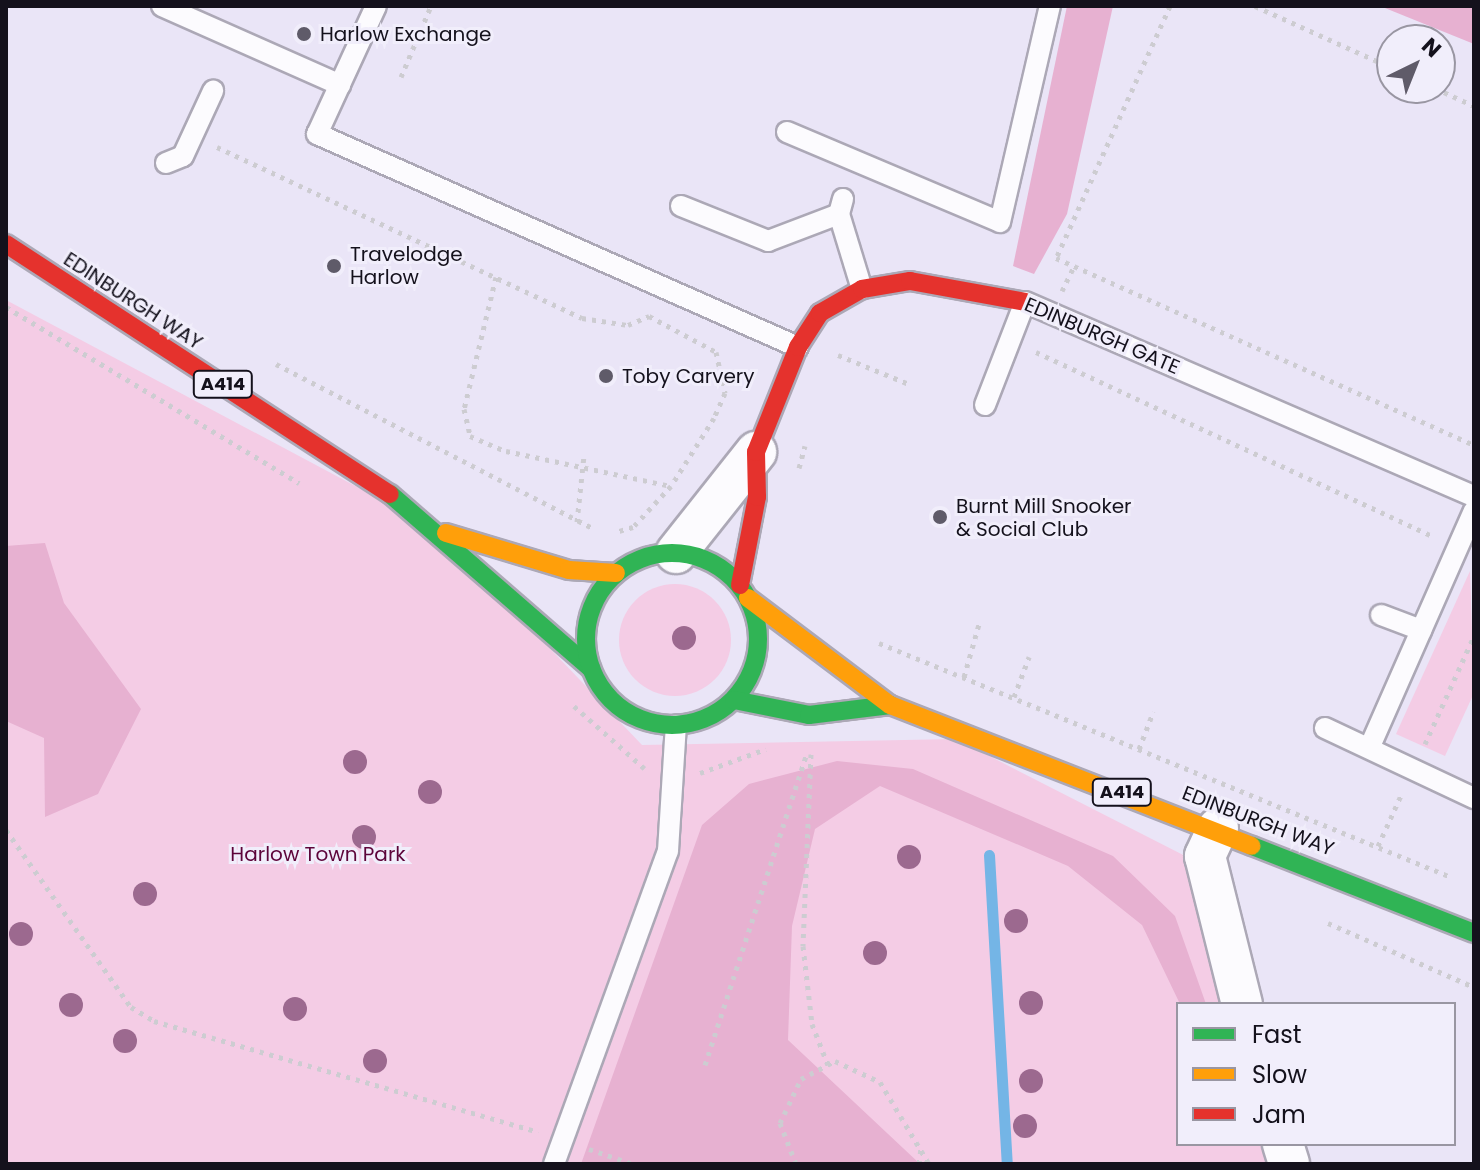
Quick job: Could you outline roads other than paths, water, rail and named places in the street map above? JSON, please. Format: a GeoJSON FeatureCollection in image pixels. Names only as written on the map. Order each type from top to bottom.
{"type":"FeatureCollection","features":[{"type":"Feature","properties":{"kind":"main road","name":"EDINBURGH WAY"},"geometry":{"type":"LineString","coordinates":[[6,244],[334,453],[436,529],[591,669]]}},
{"type":"Feature","properties":{"kind":"main road","name":"EDINBURGH GATE"},"geometry":{"type":"LineString","coordinates":[[744,591],[757,497],[756,452],[798,347],[820,313],[862,289],[923,282],[1025,302]]}},
{"type":"Feature","properties":{"kind":"main road","name":"EDINBURGH WAY"},"geometry":{"type":"LineString","coordinates":[[436,529],[569,570],[616,573]]}},
{"type":"Feature","properties":{"kind":"main road"},"geometry":{"type":"LineString","coordinates":[[676,553],[711,563],[744,591],[758,651],[734,700],[676,725],[624,711],[591,669],[588,617],[616,573],[676,553]]}},
{"type":"Feature","properties":{"kind":"main road","name":"EDINBURGH WAY"},"geometry":{"type":"LineString","coordinates":[[744,591],[890,705],[1218,828],[1474,933]]}},
{"type":"Feature","properties":{"kind":"main road","name":"EDINBURGH WAY"},"geometry":{"type":"LineString","coordinates":[[734,700],[809,715],[890,705]]}},
{"type":"Feature","properties":{"kind":"street","name":"EDINBURGH GATE"},"geometry":{"type":"LineString","coordinates":[[676,553],[756,452]]}},
{"type":"Feature","properties":{"kind":"street"},"geometry":{"type":"LineString","coordinates":[[1218,828],[1207,870],[1241,1002]]}},
{"type":"Feature","properties":{"kind":"lane"},"geometry":{"type":"LineString","coordinates":[[162,6],[340,85]]}},
{"type":"Feature","properties":{"kind":"lane"},"geometry":{"type":"LineString","coordinates":[[376,6],[317,134],[798,347]]}},
{"type":"Feature","properties":{"kind":"lane"},"geometry":{"type":"LineString","coordinates":[[787,132],[1000,222],[1050,6]]}},
{"type":"Feature","properties":{"kind":"lane"},"geometry":{"type":"LineString","coordinates":[[166,163],[183,156],[213,91]]}},
{"type":"Feature","properties":{"kind":"lane"},"geometry":{"type":"LineString","coordinates":[[681,206],[768,241],[841,206],[862,289]]}},
{"type":"Feature","properties":{"kind":"lane"},"geometry":{"type":"LineString","coordinates":[[985,405],[1025,302]]}},
{"type":"Feature","properties":{"kind":"lane","name":"EDINBURGH GATE"},"geometry":{"type":"LineString","coordinates":[[1025,302],[1474,496]]}},
{"type":"Feature","properties":{"kind":"lane"},"geometry":{"type":"LineString","coordinates":[[1371,744],[1474,511]]}},
{"type":"Feature","properties":{"kind":"lane"},"geometry":{"type":"LineString","coordinates":[[1381,615],[1421,630]]}},
{"type":"Feature","properties":{"kind":"lane"},"geometry":{"type":"LineString","coordinates":[[554,1164],[668,851],[676,725]]}},
{"type":"Feature","properties":{"kind":"lane"},"geometry":{"type":"LineString","coordinates":[[1325,728],[1371,744],[1474,798]]}},
{"type":"Feature","properties":{"kind":"waterway"},"geometry":{"type":"LineString","coordinates":[[989,855],[1007,1164]]}},
{"type":"Feature","properties":{"kind":"place","name":"Harlow Exchange"},"geometry":{"type":"Point","coordinates":[304,34]}},
{"type":"Feature","properties":{"kind":"place","name":"Travelodge Harlow"},"geometry":{"type":"Point","coordinates":[334,266]}},
{"type":"Feature","properties":{"kind":"place","name":"Toby Carvery"},"geometry":{"type":"Point","coordinates":[606,376]}},
{"type":"Feature","properties":{"kind":"place","name":"Burnt Mill Snooker & Social Club"},"geometry":{"type":"Point","coordinates":[940,517]}},
{"type":"Feature","properties":{"kind":"park label","name":"Harlow Town Park"},"geometry":{"type":"Point","coordinates":[318,854]}}]}
